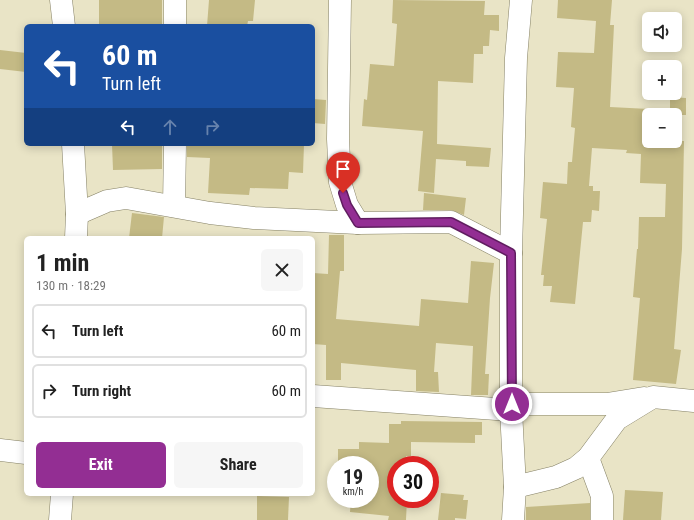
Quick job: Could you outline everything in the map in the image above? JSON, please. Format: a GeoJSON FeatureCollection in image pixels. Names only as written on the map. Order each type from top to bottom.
{"type":"FeatureCollection","features":[{"type":"Feature","properties":{"kind":"street"},"geometry":{"type":"LineString","coordinates":[[61,0],[64,24]]}},
{"type":"Feature","properties":{"kind":"street"},"geometry":{"type":"LineString","coordinates":[[175,24],[176,0]]}},
{"type":"Feature","properties":{"kind":"street"},"geometry":{"type":"LineString","coordinates":[[340,0],[338,139],[340,182],[347,205],[358,223]]}},
{"type":"Feature","properties":{"kind":"street"},"geometry":{"type":"LineString","coordinates":[[513,520],[515,487],[511,407],[511,253],[516,58],[521,0]]}},
{"type":"Feature","properties":{"kind":"street"},"geometry":{"type":"LineString","coordinates":[[73,146],[77,214],[76,236]]}},
{"type":"Feature","properties":{"kind":"street"},"geometry":{"type":"LineString","coordinates":[[174,206],[175,146]]}},
{"type":"Feature","properties":{"kind":"street"},"geometry":{"type":"LineString","coordinates":[[77,214],[107,201],[126,198],[210,213],[254,218],[358,223],[451,222],[511,253]]}},
{"type":"Feature","properties":{"kind":"street"},"geometry":{"type":"LineString","coordinates":[[315,396],[511,407],[606,404],[653,397],[694,401]]}},
{"type":"Feature","properties":{"kind":"street"},"geometry":{"type":"LineString","coordinates":[[515,487],[556,477],[576,468],[588,458],[617,419],[653,397]]}},
{"type":"Feature","properties":{"kind":"street"},"geometry":{"type":"LineString","coordinates":[[0,450],[24,453]]}},
{"type":"Feature","properties":{"kind":"street"},"geometry":{"type":"LineString","coordinates":[[588,458],[602,496],[602,520]]}},
{"type":"Feature","properties":{"kind":"street"},"geometry":{"type":"LineString","coordinates":[[60,520],[62,496]]}},
{"type":"Feature","properties":{"kind":"building"},"geometry":{"type":"Polygon","coordinates":[[[99,0],[162,0],[162,24],[99,24],[99,0]]]}},
{"type":"Feature","properties":{"kind":"building"},"geometry":{"type":"Polygon","coordinates":[[[209,0],[255,0],[253,21],[248,21],[247,24],[207,24],[209,0]]]}},
{"type":"Feature","properties":{"kind":"building"},"geometry":{"type":"Polygon","coordinates":[[[393,0],[485,1],[484,15],[499,15],[499,31],[490,30],[489,46],[483,46],[483,54],[474,54],[473,83],[438,81],[437,144],[491,148],[489,167],[466,166],[466,161],[436,159],[434,193],[418,191],[423,131],[362,126],[364,99],[367,100],[370,64],[394,66],[397,24],[392,23],[393,0]]]}},
{"type":"Feature","properties":{"kind":"building"},"geometry":{"type":"Polygon","coordinates":[[[558,0],[612,0],[610,25],[614,25],[610,107],[642,109],[642,148],[682,148],[682,141],[684,141],[682,249],[674,349],[681,350],[676,384],[633,380],[640,298],[633,297],[638,249],[639,217],[665,217],[666,184],[640,183],[641,154],[626,153],[627,150],[592,148],[589,186],[593,186],[593,191],[600,191],[599,211],[592,210],[591,222],[583,222],[575,304],[550,302],[552,286],[543,286],[544,275],[541,275],[547,219],[540,218],[543,182],[567,184],[568,162],[572,162],[575,128],[571,127],[574,88],[556,87],[558,52],[594,53],[596,21],[557,18],[558,0]]]}},
{"type":"Feature","properties":{"kind":"building"},"geometry":{"type":"Polygon","coordinates":[[[0,50],[24,53],[24,72],[0,69],[0,50]]]}},
{"type":"Feature","properties":{"kind":"building"},"geometry":{"type":"Polygon","coordinates":[[[682,98],[686,98],[686,115],[682,115],[682,108],[670,108],[670,100],[682,100],[682,98]]]}},
{"type":"Feature","properties":{"kind":"building"},"geometry":{"type":"Polygon","coordinates":[[[315,99],[326,100],[325,124],[315,123],[315,99]]]}},
{"type":"Feature","properties":{"kind":"building"},"geometry":{"type":"Polygon","coordinates":[[[112,146],[162,146],[162,169],[113,170],[112,146]]]}},
{"type":"Feature","properties":{"kind":"building"},"geometry":{"type":"Polygon","coordinates":[[[187,146],[304,146],[303,173],[289,172],[288,189],[250,188],[249,195],[208,193],[210,158],[187,157],[187,146]]]}},
{"type":"Feature","properties":{"kind":"building"},"geometry":{"type":"Polygon","coordinates":[[[424,193],[466,198],[464,215],[451,210],[423,210],[424,193]]]}},
{"type":"Feature","properties":{"kind":"building"},"geometry":{"type":"Polygon","coordinates":[[[132,213],[164,217],[162,236],[129,236],[132,213]]]}},
{"type":"Feature","properties":{"kind":"building"},"geometry":{"type":"Polygon","coordinates":[[[329,235],[344,235],[344,271],[340,271],[336,319],[419,326],[421,299],[468,303],[471,261],[494,263],[485,374],[489,374],[488,395],[471,395],[473,346],[436,343],[434,372],[438,372],[439,392],[416,391],[416,370],[341,363],[341,380],[326,380],[326,345],[315,344],[315,273],[328,274],[329,235]]]}},
{"type":"Feature","properties":{"kind":"building"},"geometry":{"type":"Polygon","coordinates":[[[401,421],[482,422],[482,435],[475,435],[475,443],[411,442],[411,456],[387,456],[387,508],[407,508],[406,520],[388,520],[389,516],[350,512],[350,508],[379,508],[379,456],[338,456],[338,449],[359,449],[359,442],[389,443],[389,424],[401,424],[401,421]]]}},
{"type":"Feature","properties":{"kind":"building"},"geometry":{"type":"Polygon","coordinates":[[[625,490],[663,492],[661,520],[623,520],[625,490]]]}},
{"type":"Feature","properties":{"kind":"building"},"geometry":{"type":"Polygon","coordinates":[[[441,493],[464,495],[463,500],[468,500],[466,519],[455,518],[455,520],[438,520],[441,493]]]}},
{"type":"Feature","properties":{"kind":"building"},"geometry":{"type":"Polygon","coordinates":[[[257,496],[289,497],[288,520],[257,520],[257,496]]]}},
{"type":"Feature","properties":{"kind":"building"},"geometry":{"type":"Polygon","coordinates":[[[590,503],[590,520],[526,520],[526,507],[590,503]]]}},
{"type":"Feature","properties":{"kind":"route"},"geometry":{"type":"LineString","coordinates":[[343,193],[347,205],[358,223],[414,224],[451,222],[511,253],[512,404]]}}]}
